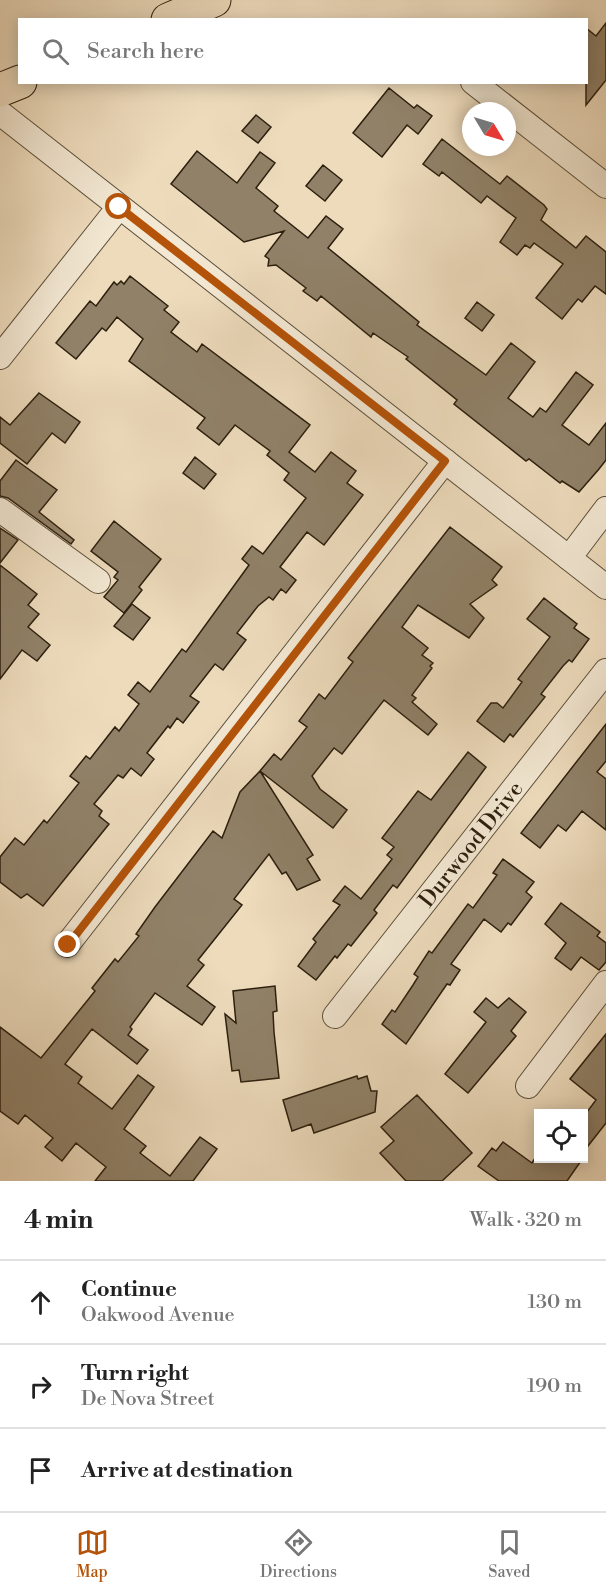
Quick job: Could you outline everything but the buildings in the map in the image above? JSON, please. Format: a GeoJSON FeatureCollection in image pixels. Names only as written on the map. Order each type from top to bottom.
{"type":"FeatureCollection","features":[{"type":"Feature","properties":{"kind":"highway"},"geometry":{"type":"LineString","coordinates":[[173,18],[214,0]]}},
{"type":"Feature","properties":{"kind":"highway"},"geometry":{"type":"LineString","coordinates":[[0,90],[18,83]]}},
{"type":"Feature","properties":{"kind":"street"},"geometry":{"type":"LineString","coordinates":[[476,84],[606,186]]}},
{"type":"Feature","properties":{"kind":"street"},"geometry":{"type":"LineString","coordinates":[[0,113],[606,587]]}},
{"type":"Feature","properties":{"kind":"street"},"geometry":{"type":"LineString","coordinates":[[0,357],[119,207]]}},
{"type":"Feature","properties":{"kind":"street"},"geometry":{"type":"LineString","coordinates":[[68,945],[445,461]]}},
{"type":"Feature","properties":{"kind":"street"},"geometry":{"type":"LineString","coordinates":[[569,558],[606,509]]}},
{"type":"Feature","properties":{"kind":"street"},"geometry":{"type":"LineString","coordinates":[[0,510],[98,581]]}},
{"type":"Feature","properties":{"kind":"street","name":"Durwood Drive"},"geometry":{"type":"LineString","coordinates":[[335,1016],[606,671]]}},
{"type":"Feature","properties":{"kind":"street"},"geometry":{"type":"LineString","coordinates":[[528,1086],[606,983]]}},
{"type":"Feature","properties":{"kind":"route"},"geometry":{"type":"LineString","coordinates":[[68,945],[445,461],[119,207]]}}]}
